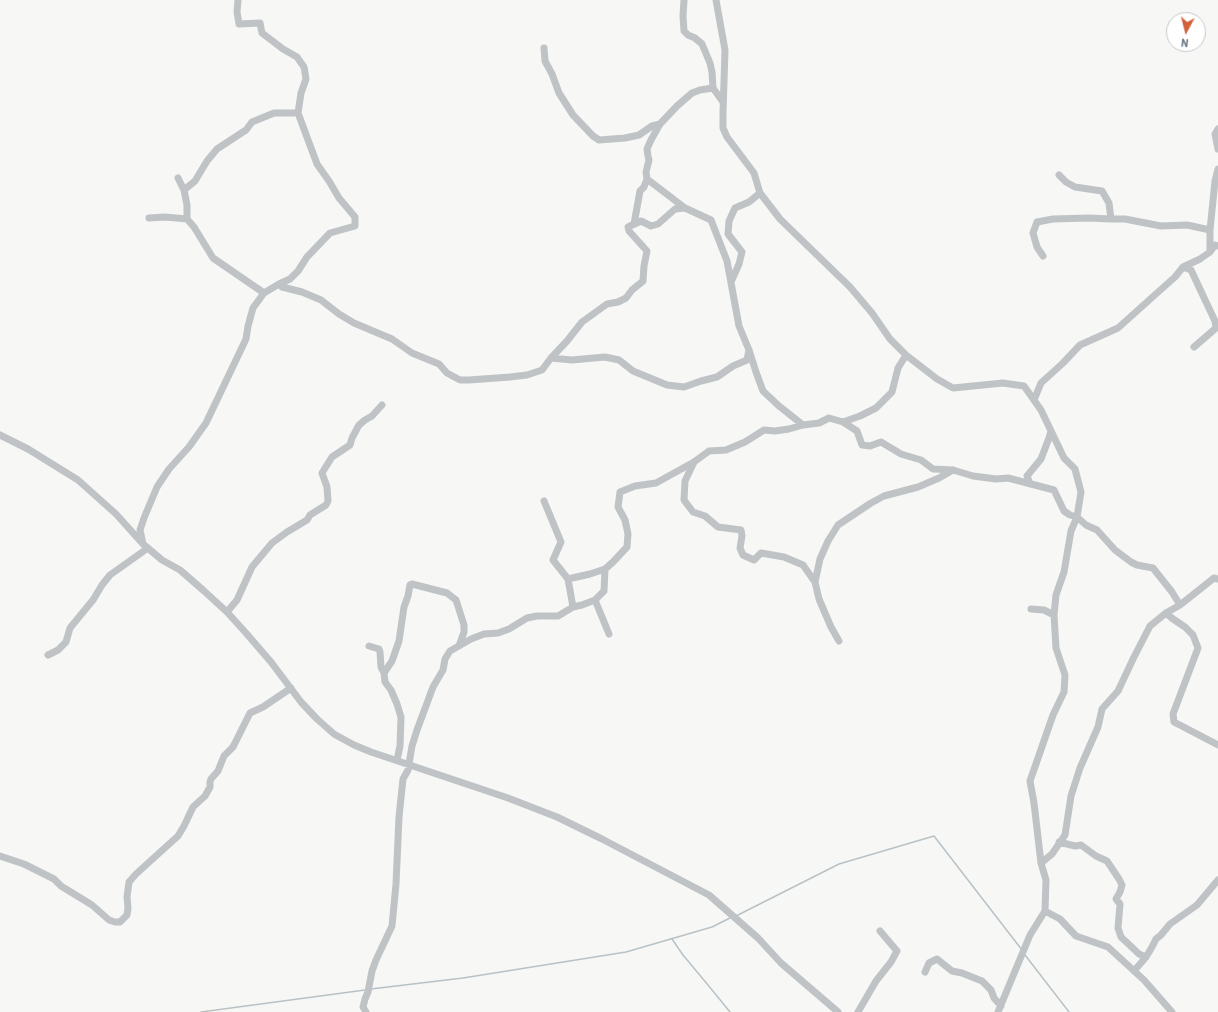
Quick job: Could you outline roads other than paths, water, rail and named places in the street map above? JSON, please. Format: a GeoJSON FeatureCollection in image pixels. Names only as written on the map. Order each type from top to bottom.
{"type":"FeatureCollection","features":[{"type":"Feature","properties":{"kind":"street"},"geometry":{"type":"LineString","coordinates":[[145,546],[140,530],[157,487],[169,469],[189,447],[206,423],[246,339],[253,308],[264,293],[290,279],[298,271],[307,257],[330,233],[355,226],[355,217],[339,198],[317,164],[298,113],[301,93],[306,80],[304,67],[297,57],[283,50],[262,33],[260,23],[240,24],[237,12],[238,0]]}},
{"type":"Feature","properties":{"kind":"street"},"geometry":{"type":"LineString","coordinates":[[684,0],[684,31],[702,44],[710,63],[713,88],[723,102]]}},
{"type":"Feature","properties":{"kind":"street"},"geometry":{"type":"LineString","coordinates":[[716,0],[725,50],[723,102],[724,128],[727,137],[754,173],[760,193],[780,219],[850,287],[872,313],[890,339],[906,355],[937,379],[954,388],[1003,383],[1024,386],[1041,410],[1064,458],[1075,469],[1082,492],[1077,517],[1071,531],[1064,572],[1056,595],[1054,615],[1056,648],[1065,675],[1064,692],[1052,714],[1030,781],[1041,863],[1046,880],[1045,911],[1030,935],[1000,1009]]}},
{"type":"Feature","properties":{"kind":"street"},"geometry":{"type":"LineString","coordinates":[[544,48],[545,60],[559,93],[573,115],[593,136],[599,140],[625,138],[639,135],[652,126],[660,124]]}},
{"type":"Feature","properties":{"kind":"street"},"geometry":{"type":"LineString","coordinates":[[634,224],[640,191],[644,187],[647,179],[646,172],[649,160],[647,149],[653,136],[660,124],[692,93],[713,88]]}},
{"type":"Feature","properties":{"kind":"street"},"geometry":{"type":"LineString","coordinates":[[186,188],[195,181],[216,149],[246,130],[252,122],[274,113],[298,113]]}},
{"type":"Feature","properties":{"kind":"street"},"geometry":{"type":"LineString","coordinates":[[1218,129],[1215,134],[1218,149]]}},
{"type":"Feature","properties":{"kind":"street"},"geometry":{"type":"LineString","coordinates":[[1210,252],[1210,230],[1215,181],[1218,169]]}},
{"type":"Feature","properties":{"kind":"street"},"geometry":{"type":"LineString","coordinates":[[1059,175],[1074,187],[1102,192],[1109,203],[1111,219]]}},
{"type":"Feature","properties":{"kind":"street"},"geometry":{"type":"LineString","coordinates":[[647,179],[685,208],[711,220],[727,261],[739,326],[764,391],[779,406],[803,425]]}},
{"type":"Feature","properties":{"kind":"street"},"geometry":{"type":"LineString","coordinates":[[179,180],[186,188],[187,219],[194,227],[212,258],[264,293]]}},
{"type":"Feature","properties":{"kind":"street"},"geometry":{"type":"LineString","coordinates":[[731,282],[739,264],[742,252],[728,234],[729,221],[735,208],[749,202],[760,193]]}},
{"type":"Feature","properties":{"kind":"street"},"geometry":{"type":"LineString","coordinates":[[279,284],[282,288],[302,292],[321,300],[354,323],[392,339],[412,353],[439,364],[447,373],[460,380],[527,375],[542,370],[582,322],[607,304],[618,302],[626,298],[632,290],[643,281],[647,251],[629,231],[628,227],[641,221],[651,226],[658,224],[675,209],[685,208]]}},
{"type":"Feature","properties":{"kind":"street"},"geometry":{"type":"LineString","coordinates":[[149,218],[165,217],[187,219]]}},
{"type":"Feature","properties":{"kind":"street"},"geometry":{"type":"LineString","coordinates":[[1043,256],[1037,246],[1033,233],[1037,222],[1053,219],[1125,219],[1161,226],[1187,225],[1210,230]]}},
{"type":"Feature","properties":{"kind":"street"},"geometry":{"type":"LineString","coordinates":[[1034,400],[1041,383],[1080,345],[1118,328],[1166,285],[1183,267],[1200,259],[1210,252],[1215,245],[1218,246]]}},
{"type":"Feature","properties":{"kind":"street"},"geometry":{"type":"LineString","coordinates":[[1183,267],[1191,270],[1217,326],[1194,347]]}},
{"type":"Feature","properties":{"kind":"street"},"geometry":{"type":"LineString","coordinates":[[551,358],[572,360],[605,357],[619,360],[633,371],[667,385],[684,387],[717,377],[733,366],[747,360],[749,350]]}},
{"type":"Feature","properties":{"kind":"street"},"geometry":{"type":"LineString","coordinates":[[843,422],[876,408],[892,392],[898,368],[906,355]]}},
{"type":"Feature","properties":{"kind":"street"},"geometry":{"type":"LineString","coordinates":[[227,612],[237,600],[252,567],[272,543],[307,520],[310,515],[326,505],[328,495],[322,473],[332,457],[350,445],[359,425],[372,416],[382,405]]}},
{"type":"Feature","properties":{"kind":"street"},"geometry":{"type":"LineString","coordinates":[[568,579],[605,569],[627,547],[628,534],[625,520],[618,507],[620,492],[635,486],[656,483],[694,462],[709,451],[726,450],[745,442],[764,430],[775,431],[789,429],[803,425],[820,423],[829,418],[843,422],[857,431],[862,445],[870,446],[881,442],[901,454],[921,460],[933,469],[953,470],[973,476],[996,479],[1008,478],[1054,490],[1064,512],[1077,517],[1086,525],[1097,530],[1115,550],[1131,562],[1137,565],[1152,568],[1172,592],[1180,605]]}},
{"type":"Feature","properties":{"kind":"street"},"geometry":{"type":"LineString","coordinates":[[1030,484],[1027,476],[1041,460],[1051,431]]}},
{"type":"Feature","properties":{"kind":"street"},"geometry":{"type":"LineString","coordinates":[[0,435],[28,449],[78,480],[116,514],[145,546],[162,560],[180,570],[227,612],[266,656],[301,702],[334,734],[370,752],[508,798],[557,817],[709,895],[758,938],[781,963],[838,1012]]}},
{"type":"Feature","properties":{"kind":"street"},"geometry":{"type":"LineString","coordinates":[[694,462],[685,481],[684,500],[693,512],[705,516],[718,527],[740,530],[742,536],[740,548],[743,555],[754,560],[761,552],[784,557],[804,565],[815,582],[819,599],[839,641]]}},
{"type":"Feature","properties":{"kind":"street"},"geometry":{"type":"LineString","coordinates":[[815,582],[823,553],[828,541],[838,525],[884,496],[918,487],[953,470]]}},
{"type":"Feature","properties":{"kind":"street"},"geometry":{"type":"LineString","coordinates":[[544,501],[561,542],[553,560],[568,579],[573,607]]}},
{"type":"Feature","properties":{"kind":"street"},"geometry":{"type":"LineString","coordinates":[[48,655],[58,650],[66,642],[70,628],[93,600],[110,575],[145,546]]}},
{"type":"Feature","properties":{"kind":"street"},"geometry":{"type":"LineString","coordinates":[[366,1012],[363,1007],[368,992],[372,971],[392,926],[403,779],[408,770],[412,746],[417,730],[433,687],[443,670],[445,659],[450,651],[471,639],[484,634],[498,633],[509,629],[527,618],[537,616],[558,616],[573,607],[595,600],[604,591],[605,569]]}},
{"type":"Feature","properties":{"kind":"street"},"geometry":{"type":"LineString","coordinates":[[1041,863],[1052,854],[1064,835],[1071,796],[1080,768],[1098,727],[1102,709],[1118,691],[1150,626],[1214,578],[1218,578]]}},
{"type":"Feature","properties":{"kind":"street"},"geometry":{"type":"LineString","coordinates":[[384,673],[392,661],[399,641],[404,607],[410,586],[412,584],[448,593],[456,600],[464,625],[464,632],[459,646]]}},
{"type":"Feature","properties":{"kind":"street"},"geometry":{"type":"LineString","coordinates":[[595,600],[609,634]]}},
{"type":"Feature","properties":{"kind":"street"},"geometry":{"type":"LineString","coordinates":[[1031,609],[1044,610],[1054,615]]}},
{"type":"Feature","properties":{"kind":"street"},"geometry":{"type":"LineString","coordinates":[[1166,613],[1172,620],[1185,627],[1193,635],[1198,648],[1173,714],[1174,722],[1218,745]]}},
{"type":"Feature","properties":{"kind":"street"},"geometry":{"type":"LineString","coordinates":[[368,646],[379,650],[380,652],[381,667],[384,673],[385,682],[391,690],[401,717],[400,746],[397,760]]}},
{"type":"Feature","properties":{"kind":"street"},"geometry":{"type":"LineString","coordinates":[[0,856],[24,864],[54,879],[61,886],[92,905],[109,920],[120,922],[127,914],[129,882],[178,836],[193,807],[206,796],[210,787],[211,778],[221,764],[224,756],[233,747],[250,714],[291,688]]}},
{"type":"Feature","properties":{"kind":"street"},"geometry":{"type":"LineString","coordinates":[[1059,842],[1075,846],[1081,845],[1096,856],[1107,861],[1122,885],[1116,899],[1120,904],[1118,928],[1121,937],[1139,954],[1146,957]]}},
{"type":"Feature","properties":{"kind":"street"},"geometry":{"type":"LineString","coordinates":[[1134,971],[1146,957],[1156,939],[1170,924],[1197,905],[1218,880]]}},
{"type":"Feature","properties":{"kind":"street"},"geometry":{"type":"LineString","coordinates":[[1045,911],[1060,919],[1076,936],[1108,947],[1134,971],[1172,1012]]}},
{"type":"Feature","properties":{"kind":"street"},"geometry":{"type":"LineString","coordinates":[[858,1012],[876,981],[891,962],[896,951],[880,931]]}},
{"type":"Feature","properties":{"kind":"street"},"geometry":{"type":"LineString","coordinates":[[925,972],[929,963],[937,959],[952,971],[962,973],[982,981],[991,990],[1000,1009]]}},
{"type":"Feature","properties":{"kind":"waterway"},"geometry":{"type":"LineString","coordinates":[[736,916],[839,864],[934,836],[1022,950]]}},
{"type":"Feature","properties":{"kind":"waterway"},"geometry":{"type":"LineString","coordinates":[[371,989],[463,978],[626,952],[712,927],[730,918]]}},
{"type":"Feature","properties":{"kind":"waterway"},"geometry":{"type":"LineString","coordinates":[[672,939],[683,955],[730,1012]]}},
{"type":"Feature","properties":{"kind":"waterway"},"geometry":{"type":"LineString","coordinates":[[1025,955],[1069,1012]]}},
{"type":"Feature","properties":{"kind":"waterway"},"geometry":{"type":"LineString","coordinates":[[201,1012],[365,990]]}}]}
